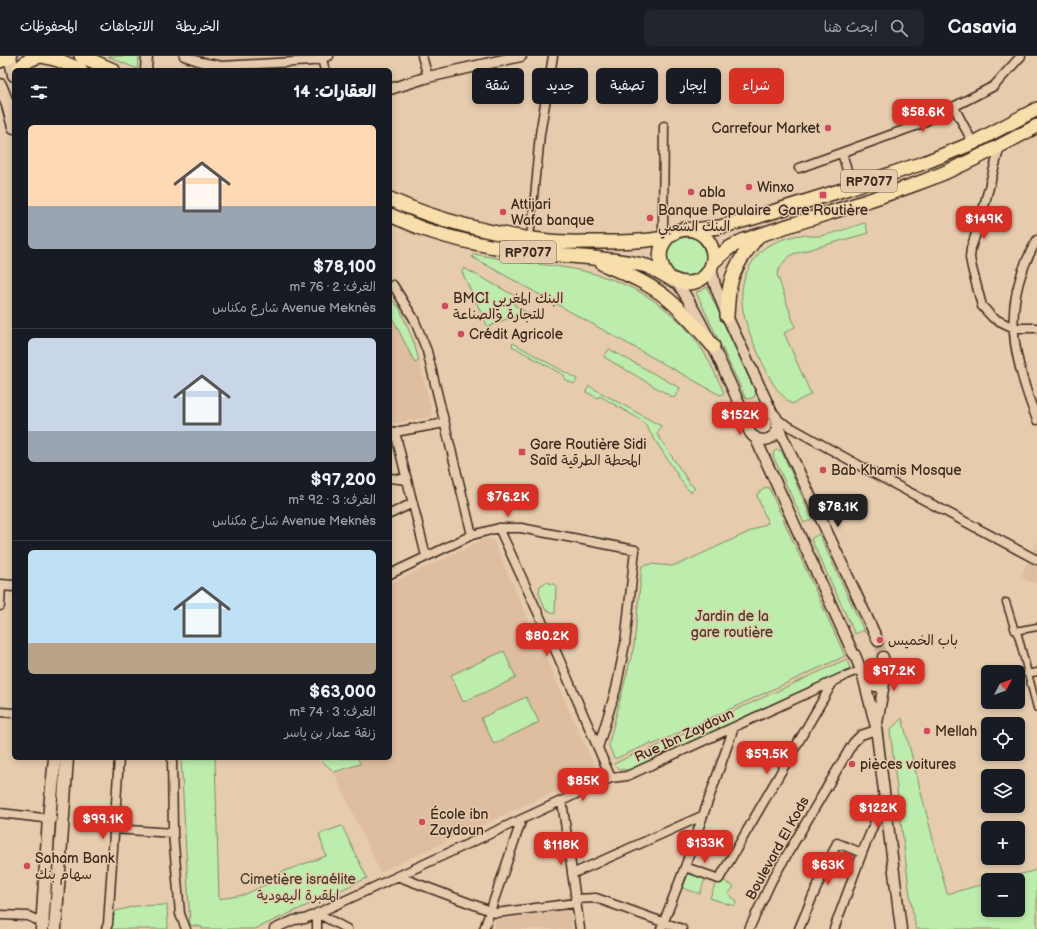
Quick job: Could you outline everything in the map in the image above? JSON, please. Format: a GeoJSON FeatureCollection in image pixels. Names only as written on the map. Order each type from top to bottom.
{"type":"FeatureCollection","features":[{"type":"Feature","properties":{"kind":"main road"},"geometry":{"type":"LineString","coordinates":[[0,61],[10,56],[13,68]]}},
{"type":"Feature","properties":{"kind":"main road"},"geometry":{"type":"LineString","coordinates":[[21,68],[26,61],[34,57],[42,56],[58,60],[76,68]]}},
{"type":"Feature","properties":{"kind":"main road"},"geometry":{"type":"LineString","coordinates":[[81,56],[108,68]]}},
{"type":"Feature","properties":{"kind":"main road"},"geometry":{"type":"LineString","coordinates":[[0,85],[12,120]]}},
{"type":"Feature","properties":{"kind":"main road","name":"RP7077"},"geometry":{"type":"LineString","coordinates":[[392,200],[405,206],[445,219],[495,232],[530,238],[573,242],[650,241],[668,237],[681,230],[720,228],[852,187],[926,162],[974,143],[1037,109]]}},
{"type":"Feature","properties":{"kind":"main road","name":"RP7077"},"geometry":{"type":"LineString","coordinates":[[392,216],[443,236],[529,252],[631,263],[649,267],[672,279],[687,284],[705,277],[712,265],[729,248],[742,241],[839,211],[917,184],[957,167],[1037,126]]}},
{"type":"Feature","properties":{"kind":"main road"},"geometry":{"type":"LineString","coordinates":[[693,230],[704,235],[709,241],[713,251],[712,265]]}},
{"type":"Feature","properties":{"kind":"main road"},"geometry":{"type":"LineString","coordinates":[[728,316],[730,286],[734,273],[758,236]]}},
{"type":"Feature","properties":{"kind":"main road"},"geometry":{"type":"LineString","coordinates":[[668,237],[661,249],[660,256],[661,264],[672,279]]}},
{"type":"Feature","properties":{"kind":"main road"},"geometry":{"type":"LineString","coordinates":[[590,259],[646,284],[668,299],[681,310],[713,346]]}},
{"type":"Feature","properties":{"kind":"main road"},"geometry":{"type":"LineString","coordinates":[[42,925],[48,818],[55,760]]}},
{"type":"Feature","properties":{"kind":"main road"},"geometry":{"type":"LineString","coordinates":[[54,929],[67,760]]}},
{"type":"Feature","properties":{"kind":"street"},"geometry":{"type":"LineString","coordinates":[[146,68],[147,56]]}},
{"type":"Feature","properties":{"kind":"street"},"geometry":{"type":"LineString","coordinates":[[184,56],[201,62],[222,66],[312,60],[324,56],[325,68]]}},
{"type":"Feature","properties":{"kind":"street"},"geometry":{"type":"LineString","coordinates":[[422,56],[428,77]]}},
{"type":"Feature","properties":{"kind":"street"},"geometry":{"type":"LineString","coordinates":[[392,88],[428,77],[521,56]]}},
{"type":"Feature","properties":{"kind":"street"},"geometry":{"type":"LineString","coordinates":[[530,238],[540,134],[553,56]]}},
{"type":"Feature","properties":{"kind":"street"},"geometry":{"type":"LineString","coordinates":[[799,168],[918,125],[994,86],[1021,56]]}},
{"type":"Feature","properties":{"kind":"street"},"geometry":{"type":"LineString","coordinates":[[954,106],[974,143]]}},
{"type":"Feature","properties":{"kind":"street"},"geometry":{"type":"LineString","coordinates":[[664,126],[663,229],[668,237]]}},
{"type":"Feature","properties":{"kind":"street"},"geometry":{"type":"LineString","coordinates":[[1000,146],[979,225],[971,248],[970,258],[975,284],[982,306],[993,318],[1014,328],[1037,328]]}},
{"type":"Feature","properties":{"kind":"street"},"geometry":{"type":"LineString","coordinates":[[842,153],[852,187]]}},
{"type":"Feature","properties":{"kind":"street"},"geometry":{"type":"LineString","coordinates":[[1037,240],[1026,262],[1017,287],[1014,304],[1016,356],[1037,420]]}},
{"type":"Feature","properties":{"kind":"street"},"geometry":{"type":"LineString","coordinates":[[712,265],[715,285],[728,316],[878,641]]}},
{"type":"Feature","properties":{"kind":"street"},"geometry":{"type":"LineString","coordinates":[[672,279],[692,305],[713,346],[748,423],[749,429],[755,437],[854,654],[861,673],[876,728],[901,929]]}},
{"type":"Feature","properties":{"kind":"street"},"geometry":{"type":"LineString","coordinates":[[393,285],[414,319],[421,334],[433,372],[472,535]]}},
{"type":"Feature","properties":{"kind":"street"},"geometry":{"type":"LineString","coordinates":[[748,423],[751,415],[759,410],[768,411],[775,419],[1037,560]]}},
{"type":"Feature","properties":{"kind":"street"},"geometry":{"type":"LineString","coordinates":[[755,437],[767,439],[771,436],[776,431],[775,419]]}},
{"type":"Feature","properties":{"kind":"street"},"geometry":{"type":"LineString","coordinates":[[426,556],[407,480],[392,431],[445,423]]}},
{"type":"Feature","properties":{"kind":"street"},"geometry":{"type":"LineString","coordinates":[[392,478],[407,480]]}},
{"type":"Feature","properties":{"kind":"street"},"geometry":{"type":"LineString","coordinates":[[392,513],[413,503]]}},
{"type":"Feature","properties":{"kind":"street"},"geometry":{"type":"LineString","coordinates":[[499,528],[554,647],[611,778]]}},
{"type":"Feature","properties":{"kind":"street"},"geometry":{"type":"LineString","coordinates":[[392,573],[472,535],[499,528],[521,528],[635,550],[625,644],[616,689],[598,748]]}},
{"type":"Feature","properties":{"kind":"street"},"geometry":{"type":"LineString","coordinates":[[0,606],[1,585],[12,586]]}},
{"type":"Feature","properties":{"kind":"street"},"geometry":{"type":"LineString","coordinates":[[1006,602],[1015,631],[1018,635],[1037,708]]}},
{"type":"Feature","properties":{"kind":"street"},"geometry":{"type":"LineString","coordinates":[[1015,631],[1037,627]]}},
{"type":"Feature","properties":{"kind":"street"},"geometry":{"type":"LineString","coordinates":[[876,728],[885,678],[883,657]]}},
{"type":"Feature","properties":{"kind":"street"},"geometry":{"type":"LineString","coordinates":[[1027,674],[1037,672]]}},
{"type":"Feature","properties":{"kind":"street"},"geometry":{"type":"LineString","coordinates":[[843,677],[861,673]]}},
{"type":"Feature","properties":{"kind":"street"},"geometry":{"type":"LineString","coordinates":[[861,673],[868,683],[875,686],[882,683],[885,678]]}},
{"type":"Feature","properties":{"kind":"street","name":"Rue Ibn Zaydoun"},"geometry":{"type":"LineString","coordinates":[[274,929],[294,920],[305,918],[317,913],[611,778],[627,776],[843,677]]}},
{"type":"Feature","properties":{"kind":"street"},"geometry":{"type":"LineString","coordinates":[[685,867],[719,879],[833,682]]}},
{"type":"Feature","properties":{"kind":"street"},"geometry":{"type":"LineString","coordinates":[[0,712],[12,713]]}},
{"type":"Feature","properties":{"kind":"street"},"geometry":{"type":"LineString","coordinates":[[662,926],[685,867],[734,727]]}},
{"type":"Feature","properties":{"kind":"street","name":"Boulevard El Kods"},"geometry":{"type":"LineString","coordinates":[[749,929],[772,880],[853,743],[861,735],[876,728]]}},
{"type":"Feature","properties":{"kind":"street"},"geometry":{"type":"LineString","coordinates":[[106,929],[108,924],[119,760]]}},
{"type":"Feature","properties":{"kind":"street"},"geometry":{"type":"LineString","coordinates":[[172,760],[173,833],[180,914],[186,929]]}},
{"type":"Feature","properties":{"kind":"street"},"geometry":{"type":"LineString","coordinates":[[834,929],[862,853],[885,797]]}},
{"type":"Feature","properties":{"kind":"street"},"geometry":{"type":"LineString","coordinates":[[562,800],[580,929]]}},
{"type":"Feature","properties":{"kind":"street"},"geometry":{"type":"LineString","coordinates":[[0,813],[63,820]]}},
{"type":"Feature","properties":{"kind":"street"},"geometry":{"type":"LineString","coordinates":[[572,874],[702,816]]}},
{"type":"Feature","properties":{"kind":"street"},"geometry":{"type":"LineString","coordinates":[[484,929],[522,819]]}},
{"type":"Feature","properties":{"kind":"street"},"geometry":{"type":"LineString","coordinates":[[114,829],[173,833]]}},
{"type":"Feature","properties":{"kind":"street"},"geometry":{"type":"LineString","coordinates":[[799,929],[837,843],[862,853]]}},
{"type":"Feature","properties":{"kind":"street"},"geometry":{"type":"LineString","coordinates":[[397,876],[496,914],[596,898],[662,926],[682,929]]}},
{"type":"Feature","properties":{"kind":"street"},"geometry":{"type":"LineString","coordinates":[[317,913],[318,929]]}},
{"type":"Feature","properties":{"kind":"street"},"geometry":{"type":"LineString","coordinates":[[317,913],[347,929]]}},
{"type":"Feature","properties":{"kind":"street"},"geometry":{"type":"LineString","coordinates":[[0,915],[28,916],[42,925],[54,929]]}},
{"type":"Feature","properties":{"kind":"shaded area"},"geometry":{"type":"Polygon","coordinates":[[[208,56],[296,56],[224,61],[208,56]]]}},
{"type":"Feature","properties":{"kind":"shaded area"},"geometry":{"type":"Polygon","coordinates":[[[392,317],[415,363],[419,361],[432,412],[428,417],[392,424],[392,317]]]}},
{"type":"Feature","properties":{"kind":"shaded area"},"geometry":{"type":"Polygon","coordinates":[[[485,539],[493,540],[597,772],[380,872],[334,772],[360,764],[359,760],[392,760],[392,583],[485,539]]]}},
{"type":"Feature","properties":{"kind":"shaded area"},"geometry":{"type":"Polygon","coordinates":[[[1037,541],[1037,584],[1020,578],[1037,541]]]}},
{"type":"Feature","properties":{"kind":"shaded area"},"geometry":{"type":"Polygon","coordinates":[[[570,910],[572,929],[493,929],[496,920],[570,910]]]}},
{"type":"Feature","properties":{"kind":"green space"},"geometry":{"type":"Polygon","coordinates":[[[108,56],[139,56],[137,68],[108,56]]]}},
{"type":"Feature","properties":{"kind":"green space"},"geometry":{"type":"Polygon","coordinates":[[[865,223],[868,233],[793,254],[784,262],[777,274],[795,327],[784,333],[811,394],[792,404],[780,393],[772,382],[749,331],[745,319],[742,296],[743,284],[747,272],[762,250],[778,241],[800,235],[825,235],[865,223]]]}},
{"type":"Feature","properties":{"kind":"green space"},"geometry":{"type":"Polygon","coordinates":[[[683,237],[691,237],[698,240],[704,246],[707,257],[704,268],[698,274],[691,277],[683,277],[676,274],[670,268],[667,261],[667,253],[670,246],[676,240],[683,237]]]}},
{"type":"Feature","properties":{"kind":"green space"},"geometry":{"type":"Polygon","coordinates":[[[474,254],[591,273],[626,285],[658,303],[685,327],[705,354],[724,393],[720,395],[472,257],[474,254]]]}},
{"type":"Feature","properties":{"kind":"green space"},"geometry":{"type":"Polygon","coordinates":[[[464,268],[517,297],[514,305],[534,317],[533,319],[515,317],[488,327],[462,272],[464,268]]]}},
{"type":"Feature","properties":{"kind":"green space"},"geometry":{"type":"Polygon","coordinates":[[[707,287],[756,393],[753,398],[746,399],[696,292],[707,287]]]}},
{"type":"Feature","properties":{"kind":"green space"},"geometry":{"type":"Polygon","coordinates":[[[392,299],[400,309],[414,343],[419,361],[415,363],[392,317],[392,299]]]}},
{"type":"Feature","properties":{"kind":"green space"},"geometry":{"type":"Polygon","coordinates":[[[513,343],[577,379],[574,384],[564,379],[565,376],[512,346],[513,343]]]}},
{"type":"Feature","properties":{"kind":"green space"},"geometry":{"type":"Polygon","coordinates":[[[609,349],[680,388],[674,398],[604,357],[609,349]]]}},
{"type":"Feature","properties":{"kind":"green space"},"geometry":{"type":"Polygon","coordinates":[[[589,386],[661,426],[657,434],[690,484],[695,488],[691,492],[686,488],[644,423],[600,396],[598,398],[586,392],[589,386]]]}},
{"type":"Feature","properties":{"kind":"green space"},"geometry":{"type":"Polygon","coordinates":[[[776,450],[782,452],[812,519],[804,523],[773,456],[776,450]]]}},
{"type":"Feature","properties":{"kind":"green space","name":"Jardin de la gare routière"},"geometry":{"type":"Polygon","coordinates":[[[766,487],[769,488],[845,656],[652,745],[651,743],[614,758],[609,743],[634,646],[642,566],[651,564],[671,566],[682,563],[768,523],[757,496],[757,494],[766,487]]]}},
{"type":"Feature","properties":{"kind":"green space"},"geometry":{"type":"Polygon","coordinates":[[[819,534],[865,633],[863,630],[855,634],[811,539],[819,534]]]}},
{"type":"Feature","properties":{"kind":"green space"},"geometry":{"type":"Polygon","coordinates":[[[546,582],[556,585],[555,614],[545,609],[539,593],[540,586],[546,582]]]}},
{"type":"Feature","properties":{"kind":"green space"},"geometry":{"type":"Polygon","coordinates":[[[504,651],[516,678],[463,702],[451,675],[504,651]]]}},
{"type":"Feature","properties":{"kind":"green space"},"geometry":{"type":"Polygon","coordinates":[[[847,659],[850,669],[628,770],[619,769],[614,764],[636,753],[638,755],[847,659]]]}},
{"type":"Feature","properties":{"kind":"green space"},"geometry":{"type":"Polygon","coordinates":[[[526,697],[539,722],[494,744],[481,718],[526,697]]]}},
{"type":"Feature","properties":{"kind":"green space"},"geometry":{"type":"Polygon","coordinates":[[[902,718],[947,894],[981,885],[981,917],[1025,917],[1025,873],[1037,870],[1037,929],[916,929],[910,896],[890,730],[902,718]]]}},
{"type":"Feature","properties":{"kind":"green space","name":"Cimetière israélite المقبرة اليهودية"},"geometry":{"type":"Polygon","coordinates":[[[181,760],[215,760],[219,899],[244,895],[280,878],[279,873],[326,856],[319,834],[342,826],[367,878],[255,929],[202,929],[202,927],[190,925],[181,760]]]}},
{"type":"Feature","properties":{"kind":"green space"},"geometry":{"type":"Polygon","coordinates":[[[322,760],[359,760],[360,764],[334,772],[322,760]]]}},
{"type":"Feature","properties":{"kind":"green space"},"geometry":{"type":"Polygon","coordinates":[[[689,872],[705,878],[700,894],[683,888],[689,872]]]}},
{"type":"Feature","properties":{"kind":"green space"},"geometry":{"type":"Polygon","coordinates":[[[723,880],[734,887],[728,894],[737,901],[734,906],[710,898],[716,882],[720,883],[723,880]]]}},
{"type":"Feature","properties":{"kind":"green space"},"geometry":{"type":"Polygon","coordinates":[[[167,905],[168,929],[109,929],[116,911],[136,906],[167,905]]]}},
{"type":"Feature","properties":{"kind":"tunnel"},"geometry":{"type":"LineString","coordinates":[[878,641],[883,657]]}},
{"type":"Feature","properties":{"kind":"place","name":"Carrefour Market"},"geometry":{"type":"Point","coordinates":[828,128]}},
{"type":"Feature","properties":{"kind":"place","name":"Winxo"},"geometry":{"type":"Point","coordinates":[749,187]}},
{"type":"Feature","properties":{"kind":"place","name":"abla"},"geometry":{"type":"Point","coordinates":[691,192]}},
{"type":"Feature","properties":{"kind":"place","name":"Gare Routière"},"geometry":{"type":"Point","coordinates":[823,195]}},
{"type":"Feature","properties":{"kind":"place","name":"Attijari Wafa banque"},"geometry":{"type":"Point","coordinates":[503,212]}},
{"type":"Feature","properties":{"kind":"place","name":"Banque Populaire البنك الشعبي"},"geometry":{"type":"Point","coordinates":[650,218]}},
{"type":"Feature","properties":{"kind":"place","name":"BMCI البنك المغربي للتجارة والصناعة"},"geometry":{"type":"Point","coordinates":[445,306]}},
{"type":"Feature","properties":{"kind":"place","name":"Crédit Agricole"},"geometry":{"type":"Point","coordinates":[461,334]}},
{"type":"Feature","properties":{"kind":"place","name":"Gare Routière Sidi Saïd المحطة الطرقية"},"geometry":{"type":"Point","coordinates":[522,452]}},
{"type":"Feature","properties":{"kind":"place","name":"Bab Khamis Mosque"},"geometry":{"type":"Point","coordinates":[823,470]}},
{"type":"Feature","properties":{"kind":"place","name":"باب الخميس"},"geometry":{"type":"Point","coordinates":[880,640]}},
{"type":"Feature","properties":{"kind":"place","name":"Mellah"},"geometry":{"type":"Point","coordinates":[927,731]}},
{"type":"Feature","properties":{"kind":"place","name":"pièces voitures"},"geometry":{"type":"Point","coordinates":[852,764]}},
{"type":"Feature","properties":{"kind":"place","name":"École ibn Zaydoun"},"geometry":{"type":"Point","coordinates":[422,822]}},
{"type":"Feature","properties":{"kind":"place","name":"Saham Bank سهام بنك"},"geometry":{"type":"Point","coordinates":[27,866]}}]}
